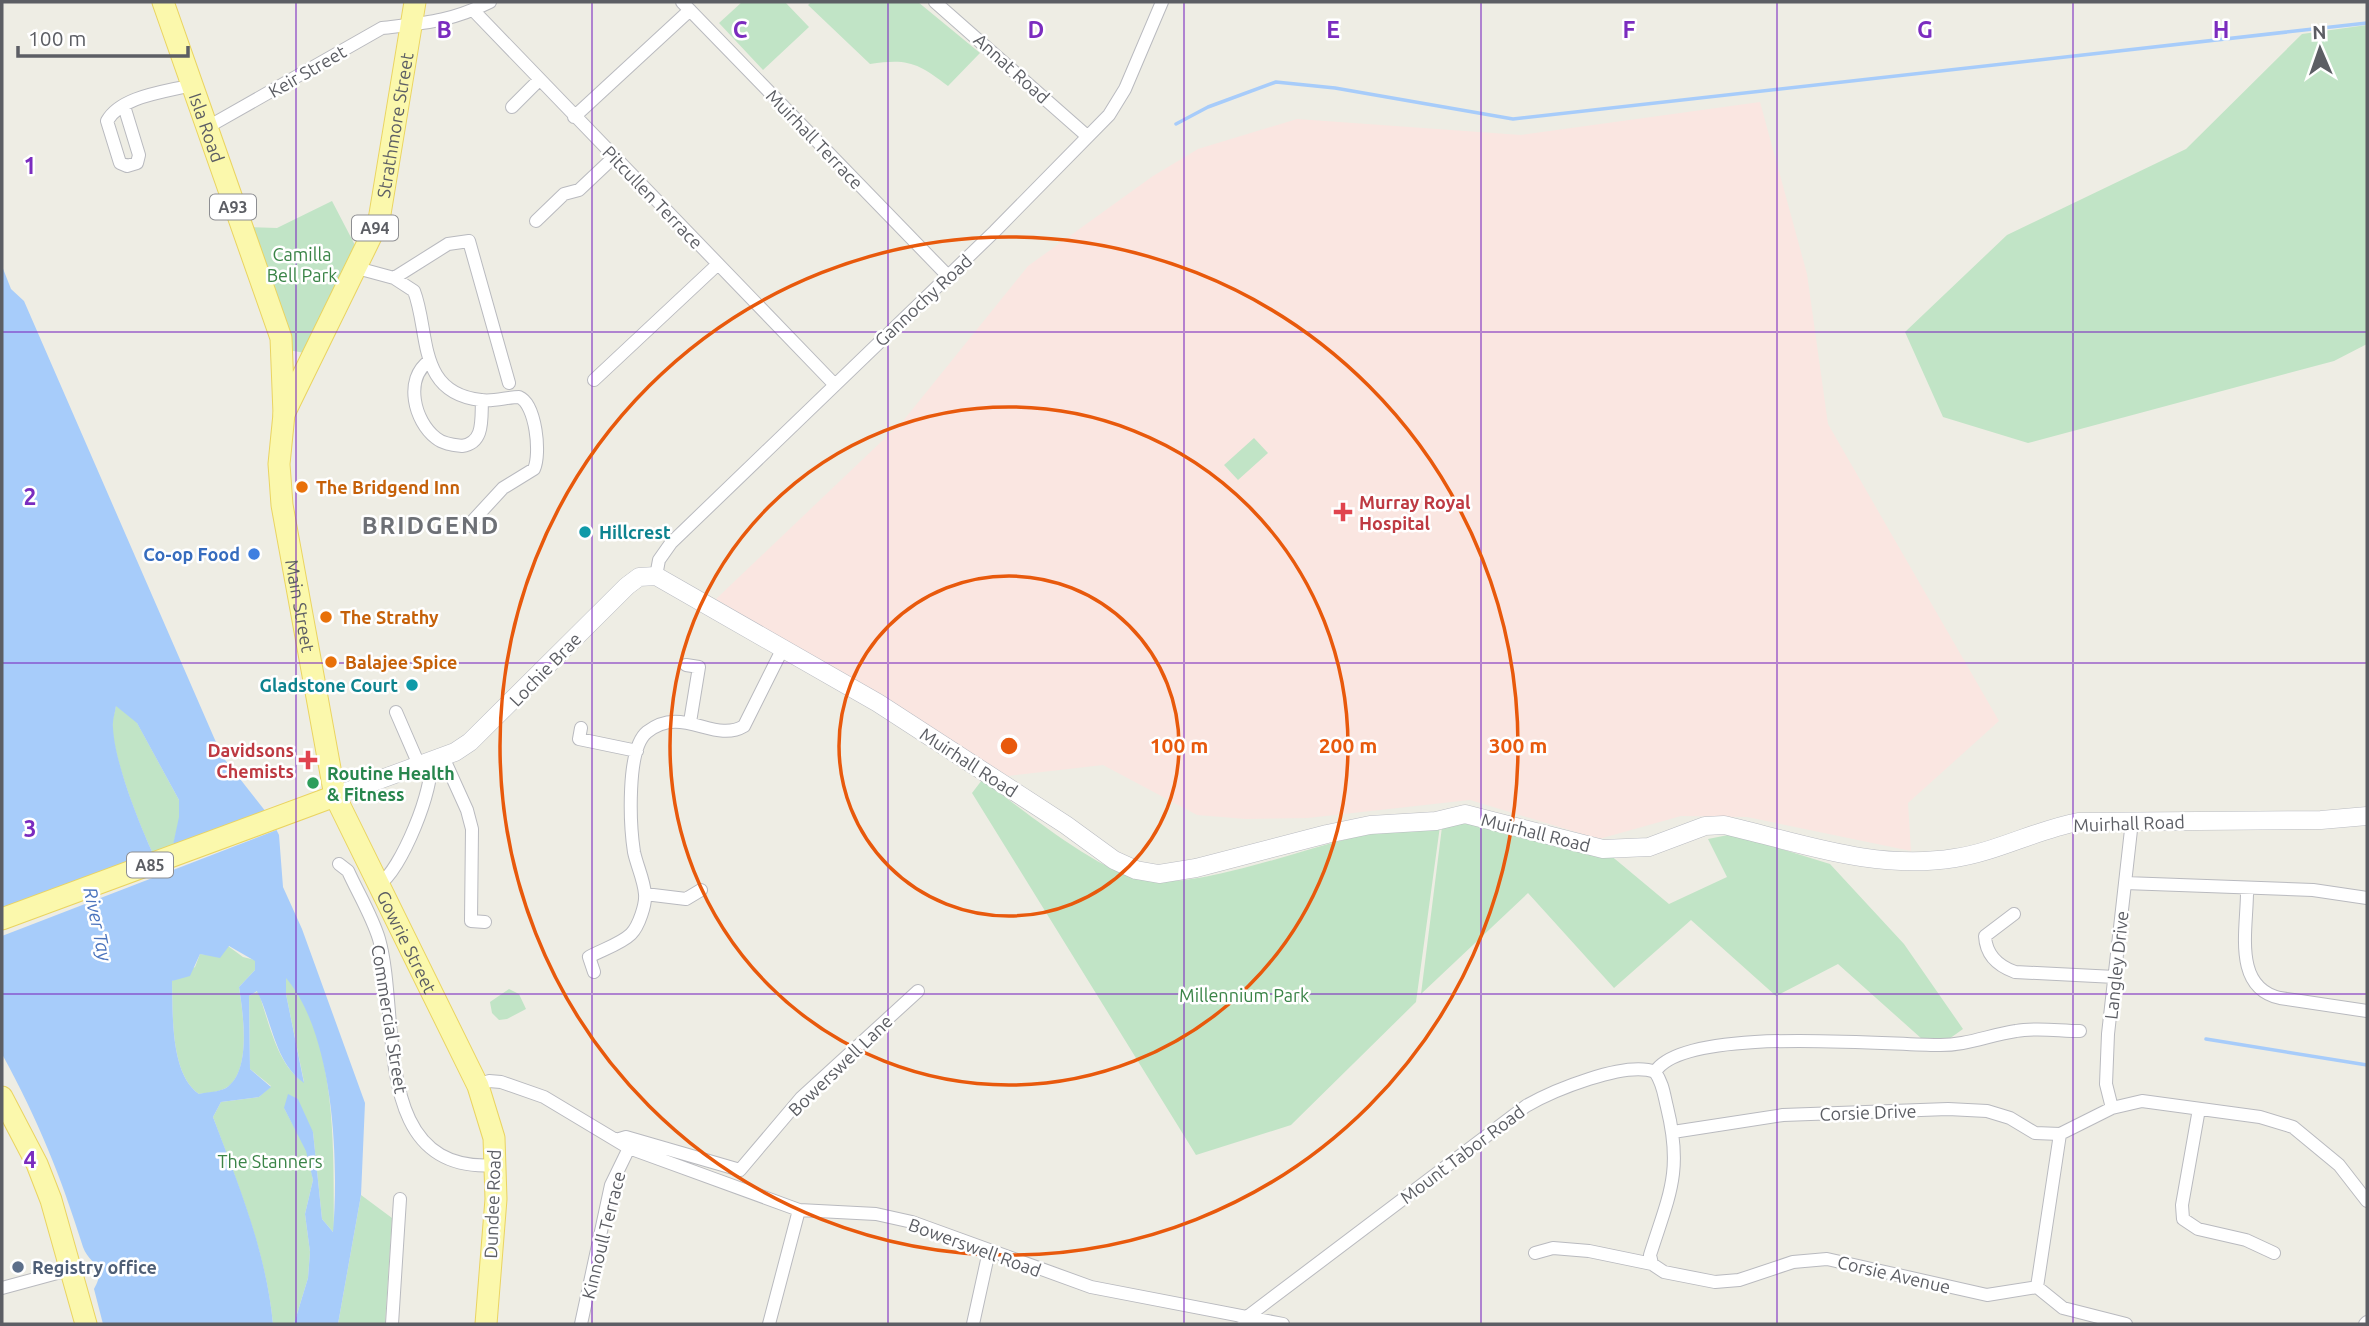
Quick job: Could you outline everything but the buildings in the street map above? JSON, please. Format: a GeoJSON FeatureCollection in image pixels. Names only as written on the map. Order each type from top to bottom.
{"type":"FeatureCollection","features":[{"type":"Feature","properties":{"kind":"main road","name":"Isla Road"},"geometry":{"type":"LineString","coordinates":[[163,2],[281,338],[284,414]]}},
{"type":"Feature","properties":{"kind":"main road","name":"A94"},"geometry":{"type":"LineString","coordinates":[[411,24],[415,2]]}},
{"type":"Feature","properties":{"kind":"main road","name":"Strathmore Street"},"geometry":{"type":"LineString","coordinates":[[284,414],[358,268],[379,220],[411,24]]}},
{"type":"Feature","properties":{"kind":"main road","name":"Main Street"},"geometry":{"type":"LineString","coordinates":[[284,414],[279,464],[282,505],[335,796]]}},
{"type":"Feature","properties":{"kind":"main road","name":"A85"},"geometry":{"type":"LineString","coordinates":[[2,919],[335,796]]}},
{"type":"Feature","properties":{"kind":"main road","name":"Gowrie Street"},"geometry":{"type":"LineString","coordinates":[[335,796],[478,1086]]}},
{"type":"Feature","properties":{"kind":"main road","name":"Dundee Road"},"geometry":{"type":"LineString","coordinates":[[478,1086],[494,1138],[496,1165],[485,1324]]}},
{"type":"Feature","properties":{"kind":"main road"},"geometry":{"type":"LineString","coordinates":[[2,1097],[37,1164],[72,1269],[86,1324]]}},
{"type":"Feature","properties":{"kind":"street","name":"Keir Street"},"geometry":{"type":"LineString","coordinates":[[206,128],[382,28],[401,28],[411,24],[457,18],[490,2]]}},
{"type":"Feature","properties":{"kind":"street","name":"Annat Road"},"geometry":{"type":"LineString","coordinates":[[935,2],[1087,136]]}},
{"type":"Feature","properties":{"kind":"street","name":"Gannochy Road"},"geometry":{"type":"LineString","coordinates":[[656,576],[659,559],[671,543],[948,276],[1109,115],[1125,89],[1162,2]]}},
{"type":"Feature","properties":{"kind":"street"},"geometry":{"type":"LineString","coordinates":[[575,117],[686,6]]}},
{"type":"Feature","properties":{"kind":"street","name":"Muirhall Terrace"},"geometry":{"type":"LineString","coordinates":[[686,6],[948,276]]}},
{"type":"Feature","properties":{"kind":"street","name":"Pitcullen Terrace"},"geometry":{"type":"LineString","coordinates":[[473,10],[834,384]]}},
{"type":"Feature","properties":{"kind":"street"},"geometry":{"type":"LineString","coordinates":[[512,107],[539,80]]}},
{"type":"Feature","properties":{"kind":"street"},"geometry":{"type":"LineString","coordinates":[[124,106],[192,85]]}},
{"type":"Feature","properties":{"kind":"street"},"geometry":{"type":"LineString","coordinates":[[536,221],[564,194],[579,190],[614,157]]}},
{"type":"Feature","properties":{"kind":"street"},"geometry":{"type":"LineString","coordinates":[[394,278],[448,244],[469,241],[509,383]]}},
{"type":"Feature","properties":{"kind":"street"},"geometry":{"type":"LineString","coordinates":[[594,380],[718,264]]}},
{"type":"Feature","properties":{"kind":"street"},"geometry":{"type":"LineString","coordinates":[[358,268],[394,278],[414,290],[429,361],[438,376],[454,390],[482,400],[524,399],[535,430],[538,462],[528,474],[503,488],[468,526]]}},
{"type":"Feature","properties":{"kind":"street"},"geometry":{"type":"LineString","coordinates":[[429,361],[416,374],[413,390],[422,420],[436,439],[462,446],[475,441],[480,435],[482,400]]}},
{"type":"Feature","properties":{"kind":"street","name":"Muirhall Road"},"geometry":{"type":"LineString","coordinates":[[656,576],[783,648],[975,766],[1114,860],[1136,870],[1159,874],[1196,868],[1349,829],[1436,821],[1465,814],[1603,849],[1649,847],[1705,826],[1724,824],[1862,860],[1903,863],[1958,858],[2051,827],[2078,822],[2321,820],[2367,816]]}},
{"type":"Feature","properties":{"kind":"street","name":"Lochie Brae"},"geometry":{"type":"LineString","coordinates":[[335,796],[431,761],[470,742],[635,579],[656,576]]}},
{"type":"Feature","properties":{"kind":"street"},"geometry":{"type":"LineString","coordinates":[[594,972],[589,957],[632,934],[642,911],[645,894],[633,837],[632,772],[645,733],[661,724],[676,720],[727,732],[744,726],[783,648]]}},
{"type":"Feature","properties":{"kind":"street"},"geometry":{"type":"LineString","coordinates":[[686,665],[699,667],[690,722]]}},
{"type":"Feature","properties":{"kind":"street"},"geometry":{"type":"LineString","coordinates":[[396,712],[467,810],[472,829],[471,921],[485,922]]}},
{"type":"Feature","properties":{"kind":"street"},"geometry":{"type":"LineString","coordinates":[[581,728],[579,739],[637,751]]}},
{"type":"Feature","properties":{"kind":"street"},"geometry":{"type":"LineString","coordinates":[[379,884],[389,878],[425,801],[432,770],[431,761]]}},
{"type":"Feature","properties":{"kind":"street","name":"Langley Drive"},"geometry":{"type":"LineString","coordinates":[[2112,1108],[2106,1066],[2132,821]]}},
{"type":"Feature","properties":{"kind":"street","name":"Commercial Street"},"geometry":{"type":"LineString","coordinates":[[340,864],[348,871],[379,939],[395,1080],[415,1130],[436,1154],[460,1164],[496,1165]]}},
{"type":"Feature","properties":{"kind":"street"},"geometry":{"type":"LineString","coordinates":[[2125,883],[2339,891],[2367,898]]}},
{"type":"Feature","properties":{"kind":"street"},"geometry":{"type":"LineString","coordinates":[[2247,888],[2246,963],[2250,978],[2257,988],[2266,995],[2280,998],[2367,1011]]}},
{"type":"Feature","properties":{"kind":"street"},"geometry":{"type":"LineString","coordinates":[[645,894],[686,899],[701,890]]}},
{"type":"Feature","properties":{"kind":"street"},"geometry":{"type":"LineString","coordinates":[[2014,914],[1985,936],[1991,956],[2001,967],[2015,972],[2115,977]]}},
{"type":"Feature","properties":{"kind":"street","name":"Bowerswell Lane"},"geometry":{"type":"LineString","coordinates":[[616,1140],[626,1137],[740,1170],[801,1098],[918,992]]}},
{"type":"Feature","properties":{"kind":"street","name":"Mount Tabor Road"},"geometry":{"type":"LineString","coordinates":[[1241,1321],[1525,1106],[1549,1093],[1587,1081],[1643,1069],[1655,1072],[1658,1067],[1686,1053],[1748,1042],[1897,1041],[1937,1045],[1974,1042],[2018,1030],[2080,1031]]}},
{"type":"Feature","properties":{"kind":"street"},"geometry":{"type":"LineString","coordinates":[[1651,1264],[1650,1255],[1674,1177],[1676,1147],[1661,1081],[1655,1072]]}},
{"type":"Feature","properties":{"kind":"street","name":"Bowerswell Road"},"geometry":{"type":"LineString","coordinates":[[478,1086],[489,1081],[501,1082],[544,1097],[629,1148],[799,1210],[856,1212],[900,1219],[945,1232],[989,1251],[1091,1287],[1241,1321],[1283,1324]]}},
{"type":"Feature","properties":{"kind":"street"},"geometry":{"type":"LineString","coordinates":[[2126,1324],[2063,1308],[2037,1287],[2060,1134],[2112,1108],[2142,1101],[2260,1117],[2293,1128],[2339,1165],[2365,1192]]}},
{"type":"Feature","properties":{"kind":"street"},"geometry":{"type":"LineString","coordinates":[[2199,1109],[2182,1205],[2183,1219],[2198,1229],[2246,1240],[2274,1252]]}},
{"type":"Feature","properties":{"kind":"street","name":"Corsie Drive"},"geometry":{"type":"LineString","coordinates":[[1673,1132],[1783,1115],[1948,1110],[1987,1111],[2010,1118],[2035,1133],[2060,1134]]}},
{"type":"Feature","properties":{"kind":"street","name":"Kinnoull Terrace"},"geometry":{"type":"LineString","coordinates":[[580,1324],[611,1185],[629,1148]]}},
{"type":"Feature","properties":{"kind":"street"},"geometry":{"type":"LineString","coordinates":[[392,1324],[400,1199]]}},
{"type":"Feature","properties":{"kind":"street"},"geometry":{"type":"LineString","coordinates":[[769,1324],[799,1210]]}},
{"type":"Feature","properties":{"kind":"street","name":"Corsie Avenue"},"geometry":{"type":"LineString","coordinates":[[1535,1253],[1553,1248],[1589,1251],[1651,1264],[1664,1272],[1724,1282],[1793,1262],[1827,1259],[1987,1295],[2037,1287]]}},
{"type":"Feature","properties":{"kind":"street"},"geometry":{"type":"LineString","coordinates":[[973,1324],[989,1251]]}},
{"type":"Feature","properties":{"kind":"street"},"geometry":{"type":"LineString","coordinates":[[2,1288],[72,1269]]}},
{"type":"Feature","properties":{"kind":"shaded area","name":"Murray Royal Hospital"},"geometry":{"type":"Polygon","coordinates":[[[1760,102],[1807,274],[1828,424],[1999,721],[1908,803],[1911,851],[1747,817],[1681,816],[1599,839],[1470,800],[1308,818],[1246,819],[1197,815],[1103,765],[1008,776],[716,599],[903,421],[1028,266],[1153,176],[1198,149],[1297,119],[1521,135],[1760,102]]]}},
{"type":"Feature","properties":{"kind":"green space"},"geometry":{"type":"Polygon","coordinates":[[[742,2],[785,2],[809,27],[763,70],[719,23],[742,2]]]}},
{"type":"Feature","properties":{"kind":"green space"},"geometry":{"type":"Polygon","coordinates":[[[811,2],[918,2],[980,53],[948,86],[912,64],[870,64],[808,5],[811,2]]]}},
{"type":"Feature","properties":{"kind":"green space"},"geometry":{"type":"Polygon","coordinates":[[[2367,25],[2367,344],[2334,361],[2028,443],[1943,417],[1905,332],[2007,235],[2186,149],[2302,34],[2367,25]]]}},
{"type":"Feature","properties":{"kind":"green space","name":"Camilla Bell Park"},"geometry":{"type":"Polygon","coordinates":[[[332,201],[357,249],[305,353],[288,350],[245,227],[277,228],[332,201]]]}},
{"type":"Feature","properties":{"kind":"green space"},"geometry":{"type":"Polygon","coordinates":[[[1254,438],[1268,453],[1238,480],[1224,465],[1254,438]]]}},
{"type":"Feature","properties":{"kind":"green space"},"geometry":{"type":"Polygon","coordinates":[[[116,705],[135,719],[179,800],[180,817],[171,854],[156,860],[136,813],[118,759],[112,727],[116,705]]]}},
{"type":"Feature","properties":{"kind":"green space","name":"Millennium Park"},"geometry":{"type":"Polygon","coordinates":[[[982,780],[1082,852],[1104,865],[1144,880],[1165,882],[1219,874],[1356,837],[1440,826],[1416,1002],[1291,1125],[1196,1155],[972,793],[982,780]]]}},
{"type":"Feature","properties":{"kind":"green space"},"geometry":{"type":"Polygon","coordinates":[[[1465,814],[1603,849],[1669,904],[1727,877],[1708,839],[1733,834],[1830,864],[1904,944],[1963,1029],[1949,1039],[1922,1039],[1838,964],[1776,996],[1691,920],[1614,988],[1528,893],[1421,994],[1443,819],[1465,814]]]}},
{"type":"Feature","properties":{"kind":"green space"},"geometry":{"type":"Polygon","coordinates":[[[228,946],[243,957],[255,960],[255,970],[239,987],[244,1026],[243,1056],[240,1069],[226,1088],[199,1094],[183,1073],[178,1058],[173,1026],[172,981],[195,967],[200,954],[210,955],[228,946]]]}},
{"type":"Feature","properties":{"kind":"green space","name":"The Stanners"},"geometry":{"type":"Polygon","coordinates":[[[286,977],[303,1003],[316,1033],[324,1065],[330,1099],[334,1233],[322,1219],[313,1132],[284,1108],[307,1151],[313,1180],[305,1214],[310,1252],[308,1278],[294,1324],[273,1324],[258,1245],[213,1117],[221,1102],[259,1097],[271,1086],[250,1069],[249,996],[258,991],[280,1054],[295,1075],[304,1082],[286,994],[286,977]]]}},
{"type":"Feature","properties":{"kind":"green space"},"geometry":{"type":"Polygon","coordinates":[[[509,989],[519,994],[526,1009],[499,1020],[492,1013],[490,1002],[509,989]]]}},
{"type":"Feature","properties":{"kind":"green space"},"geometry":{"type":"Polygon","coordinates":[[[361,1195],[392,1218],[385,1324],[338,1324],[361,1195]]]}},
{"type":"Feature","properties":{"kind":"water","name":"River Tay"},"geometry":{"type":"Polygon","coordinates":[[[2,266],[11,289],[24,301],[222,756],[270,817],[279,835],[283,887],[302,929],[365,1103],[361,1195],[338,1324],[294,1324],[308,1278],[310,1252],[305,1214],[313,1180],[306,1151],[284,1108],[288,1094],[298,1099],[313,1132],[322,1219],[333,1232],[335,1170],[330,1099],[324,1064],[302,1002],[286,978],[286,994],[304,1083],[294,1075],[280,1053],[257,991],[249,996],[250,1069],[271,1087],[259,1097],[221,1102],[213,1117],[258,1245],[273,1324],[103,1324],[94,1289],[98,1281],[98,1269],[83,1247],[48,1149],[2,1054],[2,266]],[[116,706],[113,725],[118,759],[136,813],[156,860],[171,854],[179,817],[179,800],[137,723],[116,706]],[[229,946],[220,958],[200,954],[190,976],[172,981],[173,1026],[178,1058],[190,1085],[199,1094],[226,1088],[240,1069],[243,1055],[244,1026],[239,987],[255,970],[255,961],[229,946]]]}},
{"type":"Feature","properties":{"kind":"pier"},"geometry":{"type":"Polygon","coordinates":[[[273,816],[279,829],[2,936],[2,914],[273,816]]]}},
{"type":"Feature","properties":{"kind":"waterway"},"geometry":{"type":"LineString","coordinates":[[1176,124],[1208,107],[1276,82],[1335,88],[1513,119],[2367,23]]}},
{"type":"Feature","properties":{"kind":"waterway"},"geometry":{"type":"LineString","coordinates":[[2206,1039],[2367,1065]]}},
{"type":"Feature","properties":{"kind":"place","name":"The Bridgend Inn"},"geometry":{"type":"Point","coordinates":[302,487]}},
{"type":"Feature","properties":{"kind":"place","name":"Murray Royal Hospital"},"geometry":{"type":"Point","coordinates":[1343,512]}},
{"type":"Feature","properties":{"kind":"place","name":"Hillcrest"},"geometry":{"type":"Point","coordinates":[585,532]}},
{"type":"Feature","properties":{"kind":"place","name":"Co-op Food"},"geometry":{"type":"Point","coordinates":[254,554]}},
{"type":"Feature","properties":{"kind":"place","name":"The Strathy"},"geometry":{"type":"Point","coordinates":[326,617]}},
{"type":"Feature","properties":{"kind":"place","name":"Balajee Spice"},"geometry":{"type":"Point","coordinates":[331,662]}},
{"type":"Feature","properties":{"kind":"place","name":"Gladstone Court"},"geometry":{"type":"Point","coordinates":[412,685]}},
{"type":"Feature","properties":{"kind":"place","name":"Davidsons Chemists"},"geometry":{"type":"Point","coordinates":[308,760]}},
{"type":"Feature","properties":{"kind":"place","name":"Routine Health & Fitness"},"geometry":{"type":"Point","coordinates":[313,783]}},
{"type":"Feature","properties":{"kind":"place","name":"Registry office"},"geometry":{"type":"Point","coordinates":[18,1267]}},
{"type":"Feature","properties":{"kind":"district","name":"BRIDGEND"},"geometry":{"type":"Point","coordinates":[431,525]}}]}
